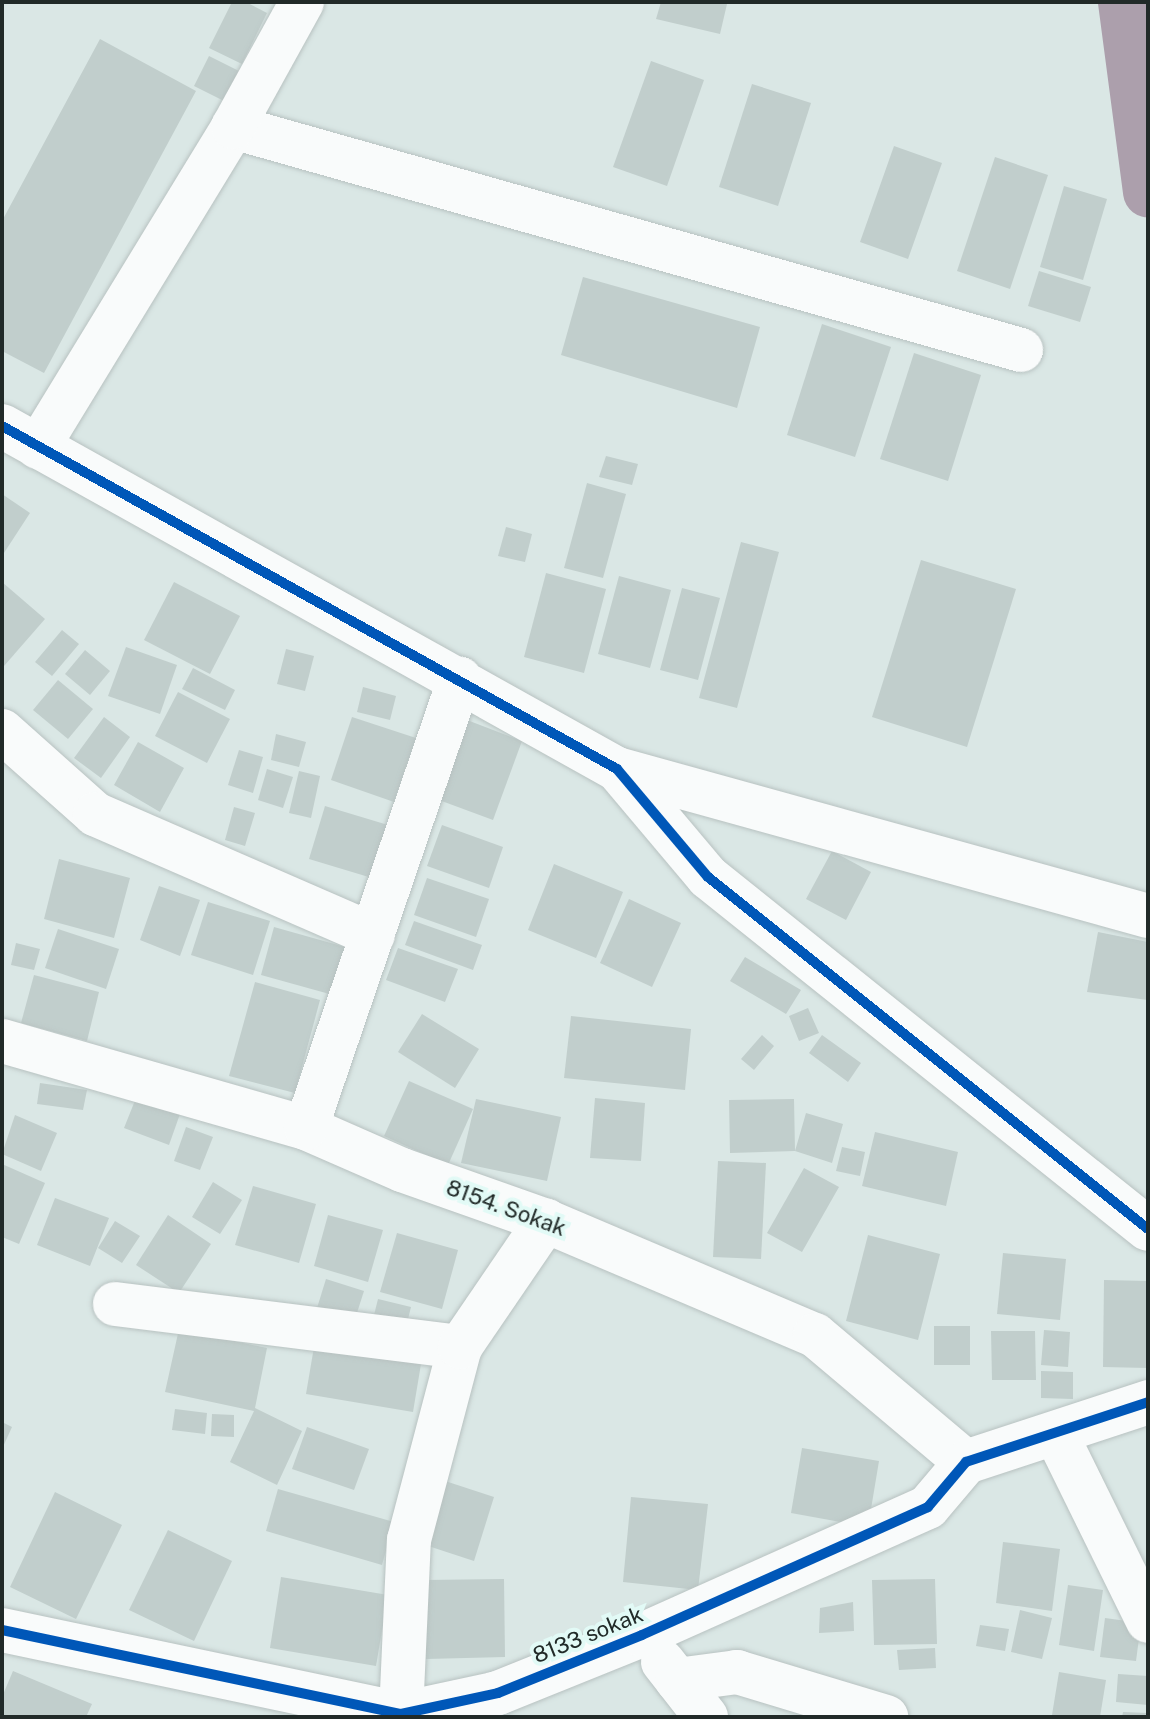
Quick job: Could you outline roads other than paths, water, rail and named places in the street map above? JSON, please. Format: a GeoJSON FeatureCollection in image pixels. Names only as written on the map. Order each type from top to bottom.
{"type":"FeatureCollection","features":[{"type":"Feature","properties":{"kind":"street"},"geometry":{"type":"LineString","coordinates":[[302,2],[233,127],[20,436],[617,769],[1148,916]]}},
{"type":"Feature","properties":{"kind":"street"},"geometry":{"type":"LineString","coordinates":[[233,127],[1021,350]]}},
{"type":"Feature","properties":{"kind":"street"},"geometry":{"type":"LineString","coordinates":[[306,1128],[460,679]]}},
{"type":"Feature","properties":{"kind":"street"},"geometry":{"type":"LineString","coordinates":[[2,731],[95,814],[373,935]]}},
{"type":"Feature","properties":{"kind":"street"},"geometry":{"type":"LineString","coordinates":[[617,769],[708,877],[1148,1229]]}},
{"type":"Feature","properties":{"kind":"street","name":"8154. Sokak"},"geometry":{"type":"LineString","coordinates":[[2,1041],[306,1128],[402,1170],[546,1221],[815,1335],[966,1462]]}},
{"type":"Feature","properties":{"kind":"street"},"geometry":{"type":"LineString","coordinates":[[401,1714],[409,1540],[460,1347],[546,1221]]}},
{"type":"Feature","properties":{"kind":"street"},"geometry":{"type":"LineString","coordinates":[[115,1304],[460,1347]]}},
{"type":"Feature","properties":{"kind":"street"},"geometry":{"type":"LineString","coordinates":[[966,1462],[1057,1436],[1148,1402]]}},
{"type":"Feature","properties":{"kind":"street"},"geometry":{"type":"LineString","coordinates":[[1057,1436],[1148,1621]]}},
{"type":"Feature","properties":{"kind":"street","name":"8133 sokak"},"geometry":{"type":"LineString","coordinates":[[2,1630],[401,1714],[494,1705],[928,1507],[966,1462]]}},
{"type":"Feature","properties":{"kind":"street"},"geometry":{"type":"LineString","coordinates":[[642,1635],[706,1717]]}},
{"type":"Feature","properties":{"kind":"street"},"geometry":{"type":"LineString","coordinates":[[677,1680],[737,1672],[886,1717]]}},
{"type":"Feature","properties":{"kind":"waterway"},"geometry":{"type":"LineString","coordinates":[[1123,2],[1148,192]]}}]}
